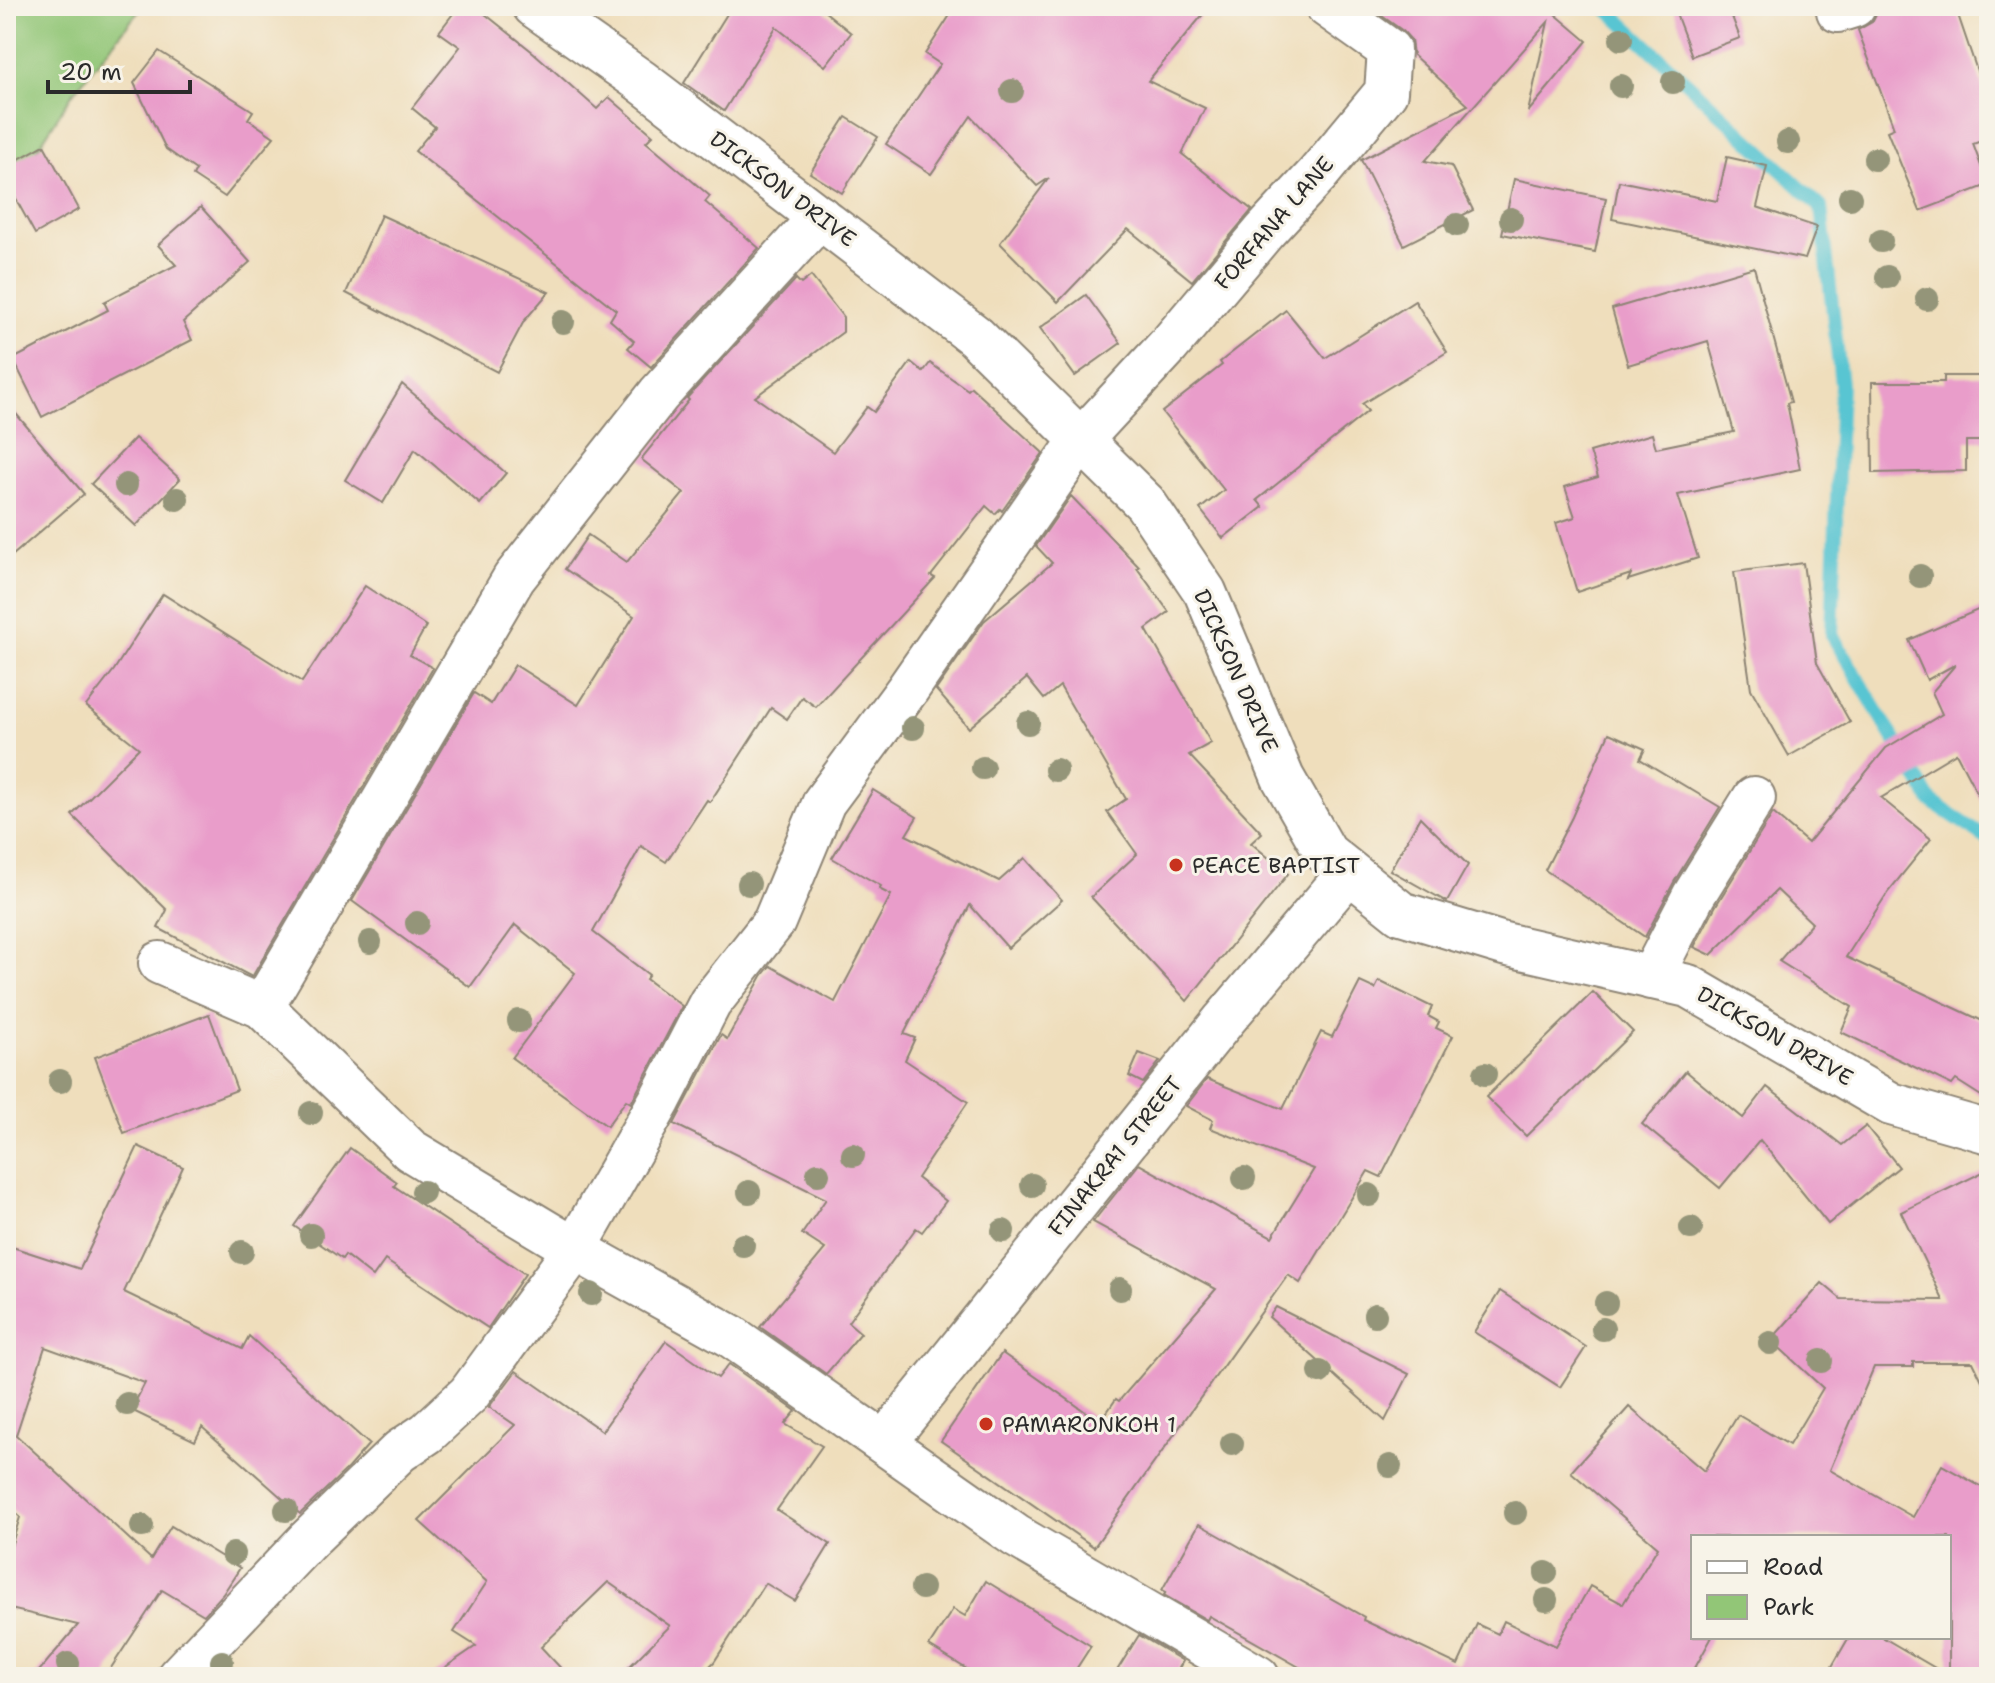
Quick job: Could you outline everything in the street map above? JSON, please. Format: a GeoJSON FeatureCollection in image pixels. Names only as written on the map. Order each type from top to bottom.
{"type":"FeatureCollection","features":[{"type":"Feature","properties":{"kind":"street","name":"DICKSON DRIVE"},"geometry":{"type":"LineString","coordinates":[[534,6],[641,81],[975,336],[1145,503],[1205,592],[1283,778],[1326,853],[1401,913],[1504,944],[1688,986],[1891,1104],[1989,1132]]}},
{"type":"Feature","properties":{"kind":"street","name":"FORFANA LANE"},"geometry":{"type":"LineString","coordinates":[[1081,440],[1169,345],[1386,92],[1389,50],[1327,6]]}},
{"type":"Feature","properties":{"kind":"street"},"geometry":{"type":"LineString","coordinates":[[262,1007],[514,578],[659,394],[820,217]]}},
{"type":"Feature","properties":{"kind":"street"},"geometry":{"type":"LineString","coordinates":[[178,1677],[319,1529],[400,1451],[427,1433],[469,1394],[575,1249],[660,1100],[710,1003],[774,922],[824,802],[950,630],[1081,440]]}},
{"type":"Feature","properties":{"kind":"street"},"geometry":{"type":"LineString","coordinates":[[1651,978],[1694,895],[1754,798]]}},
{"type":"Feature","properties":{"kind":"street","name":"FINAKRA1 STREET"},"geometry":{"type":"LineString","coordinates":[[884,1443],[1224,1020],[1349,872]]}},
{"type":"Feature","properties":{"kind":"street"},"geometry":{"type":"LineString","coordinates":[[160,963],[262,1007],[410,1150],[575,1249],[731,1336],[1016,1536],[1258,1677]]}},
{"type":"Feature","properties":{"kind":"green space"},"geometry":{"type":"Polygon","coordinates":[[[6,6],[143,6],[73,93],[36,151],[6,168],[6,6]]]}},
{"type":"Feature","properties":{"kind":"building"},"geometry":{"type":"Polygon","coordinates":[[[459,6],[475,6],[597,109],[609,97],[653,135],[646,142],[710,196],[705,202],[759,248],[651,367],[628,348],[634,341],[610,320],[616,310],[415,151],[435,127],[412,108],[460,47],[439,32],[459,6]]]}},
{"type":"Feature","properties":{"kind":"building"},"geometry":{"type":"Polygon","coordinates":[[[732,6],[818,6],[851,33],[825,66],[776,27],[724,111],[684,83],[732,6]]]}},
{"type":"Feature","properties":{"kind":"building"},"geometry":{"type":"Polygon","coordinates":[[[956,6],[1210,6],[1148,81],[1205,108],[1182,154],[1252,210],[1192,281],[1128,229],[1058,302],[1000,243],[1049,178],[1037,186],[971,116],[931,174],[886,144],[940,64],[925,54],[956,6]]]}},
{"type":"Feature","properties":{"kind":"building"},"geometry":{"type":"Polygon","coordinates":[[[1368,6],[1562,6],[1555,14],[1587,41],[1528,112],[1548,22],[1425,161],[1451,166],[1473,210],[1404,245],[1361,160],[1468,105],[1413,55],[1411,40],[1403,31],[1368,6]]]}},
{"type":"Feature","properties":{"kind":"building"},"geometry":{"type":"Polygon","coordinates":[[[1673,6],[1728,6],[1740,38],[1692,56],[1673,6]]]}},
{"type":"Feature","properties":{"kind":"building"},"geometry":{"type":"Polygon","coordinates":[[[1877,6],[1955,6],[1989,106],[1989,138],[1973,144],[1988,185],[1920,211],[1887,131],[1894,128],[1858,30],[1872,22],[1877,6]]]}},
{"type":"Feature","properties":{"kind":"building"},"geometry":{"type":"Polygon","coordinates":[[[159,51],[253,111],[248,119],[274,137],[225,197],[193,176],[196,170],[166,149],[134,83],[159,51]]]}},
{"type":"Feature","properties":{"kind":"building"},"geometry":{"type":"Polygon","coordinates":[[[846,117],[878,137],[842,193],[810,173],[846,117]]]}},
{"type":"Feature","properties":{"kind":"building"},"geometry":{"type":"Polygon","coordinates":[[[44,145],[79,209],[35,234],[6,181],[6,166],[44,145]]]}},
{"type":"Feature","properties":{"kind":"building"},"geometry":{"type":"Polygon","coordinates":[[[1727,157],[1767,166],[1757,207],[1817,227],[1805,259],[1612,219],[1619,181],[1717,201],[1727,157]]]}},
{"type":"Feature","properties":{"kind":"building"},"geometry":{"type":"Polygon","coordinates":[[[1514,179],[1606,198],[1595,252],[1502,234],[1514,179]]]}},
{"type":"Feature","properties":{"kind":"building"},"geometry":{"type":"Polygon","coordinates":[[[201,207],[250,262],[183,322],[192,340],[42,417],[13,359],[108,310],[104,302],[176,265],[158,245],[201,207]]]}},
{"type":"Feature","properties":{"kind":"building"},"geometry":{"type":"Polygon","coordinates":[[[381,215],[549,292],[524,321],[497,372],[346,293],[381,215]]]}},
{"type":"Feature","properties":{"kind":"building"},"geometry":{"type":"Polygon","coordinates":[[[1754,267],[1791,402],[1787,403],[1800,469],[1678,495],[1698,558],[1628,580],[1631,574],[1577,592],[1556,523],[1575,517],[1565,487],[1598,477],[1590,452],[1652,434],[1656,448],[1734,432],[1708,341],[1628,365],[1612,309],[1754,267]]]}},
{"type":"Feature","properties":{"kind":"building"},"geometry":{"type":"Polygon","coordinates":[[[811,276],[843,317],[843,332],[755,397],[833,452],[867,407],[874,412],[911,362],[923,372],[930,363],[968,390],[971,387],[1043,453],[1002,511],[1000,509],[995,514],[986,506],[931,576],[935,578],[816,707],[802,697],[787,719],[771,708],[710,802],[707,800],[666,862],[641,846],[593,932],[649,975],[646,979],[682,1006],[631,1103],[626,1100],[607,1126],[512,1058],[575,973],[515,925],[470,987],[352,901],[474,693],[491,704],[515,665],[578,705],[634,616],[565,569],[588,535],[627,562],[684,493],[641,459],[689,400],[687,398],[796,279],[801,284],[811,276]]]}},
{"type":"Feature","properties":{"kind":"building"},"geometry":{"type":"Polygon","coordinates":[[[1086,295],[1121,343],[1075,376],[1040,328],[1086,295]]]}},
{"type":"Feature","properties":{"kind":"building"},"geometry":{"type":"Polygon","coordinates":[[[1415,301],[1447,352],[1362,404],[1368,411],[1257,500],[1263,507],[1223,538],[1200,509],[1224,490],[1162,412],[1286,310],[1325,358],[1415,301]]]}},
{"type":"Feature","properties":{"kind":"building"},"geometry":{"type":"Polygon","coordinates":[[[1944,376],[1989,376],[1989,441],[1966,441],[1966,471],[1873,473],[1872,382],[1944,382],[1944,376]]]}},
{"type":"Feature","properties":{"kind":"building"},"geometry":{"type":"Polygon","coordinates":[[[402,384],[506,473],[480,504],[415,449],[383,503],[345,480],[402,384]]]}},
{"type":"Feature","properties":{"kind":"building"},"geometry":{"type":"Polygon","coordinates":[[[6,402],[84,494],[6,561],[6,402]]]}},
{"type":"Feature","properties":{"kind":"building"},"geometry":{"type":"Polygon","coordinates":[[[135,438],[180,479],[136,526],[91,484],[135,438]]]}},
{"type":"Feature","properties":{"kind":"building"},"geometry":{"type":"Polygon","coordinates":[[[1071,496],[1139,567],[1169,612],[1146,629],[1211,743],[1189,755],[1262,833],[1251,843],[1288,874],[1187,1001],[1091,897],[1137,854],[1107,812],[1126,799],[1060,686],[1044,699],[1027,678],[969,728],[936,690],[984,621],[1052,563],[1036,546],[1071,496]]]}},
{"type":"Feature","properties":{"kind":"building"},"geometry":{"type":"Polygon","coordinates":[[[1803,563],[1817,663],[1850,722],[1789,756],[1751,689],[1734,572],[1803,563]]]}},
{"type":"Feature","properties":{"kind":"building"},"geometry":{"type":"Polygon","coordinates":[[[365,586],[426,626],[410,655],[433,668],[252,977],[158,928],[167,910],[72,815],[139,748],[86,706],[114,670],[163,594],[302,682],[365,586]]]}},
{"type":"Feature","properties":{"kind":"building"},"geometry":{"type":"Polygon","coordinates":[[[1989,605],[1989,816],[1956,753],[1881,798],[1931,839],[1888,892],[1846,957],[1989,1024],[1989,1101],[1956,1080],[1952,1085],[1841,1032],[1852,1007],[1779,961],[1812,923],[1777,890],[1711,955],[1694,947],[1773,813],[1808,843],[1886,748],[1942,714],[1932,692],[1956,664],[1927,680],[1909,640],[1989,605]]]}},
{"type":"Feature","properties":{"kind":"building"},"geometry":{"type":"Polygon","coordinates":[[[1609,733],[1645,749],[1640,759],[1720,807],[1645,937],[1545,870],[1609,733]]]}},
{"type":"Feature","properties":{"kind":"building"},"geometry":{"type":"Polygon","coordinates":[[[873,790],[917,817],[906,835],[999,881],[1025,858],[1062,900],[1008,948],[970,905],[904,1034],[915,1038],[905,1060],[968,1102],[917,1178],[946,1201],[922,1232],[916,1228],[848,1322],[861,1333],[826,1374],[760,1327],[825,1249],[802,1234],[826,1199],[674,1124],[721,1035],[727,1039],[770,966],[835,1002],[891,895],[832,858],[873,790]]]}},
{"type":"Feature","properties":{"kind":"building"},"geometry":{"type":"Polygon","coordinates":[[[1420,817],[1468,865],[1447,902],[1390,870],[1420,817]]]}},
{"type":"Feature","properties":{"kind":"building"},"geometry":{"type":"Polygon","coordinates":[[[1379,981],[1432,1007],[1428,1016],[1439,1022],[1436,1028],[1453,1036],[1381,1177],[1368,1171],[1300,1283],[1288,1275],[1094,1547],[941,1441],[1002,1353],[1100,1422],[1116,1399],[1119,1401],[1216,1289],[1093,1222],[1139,1164],[1272,1237],[1314,1169],[1210,1128],[1213,1120],[1186,1106],[1207,1079],[1283,1109],[1321,1032],[1332,1037],[1360,982],[1375,989],[1379,981]]]}},
{"type":"Feature","properties":{"kind":"building"},"geometry":{"type":"Polygon","coordinates":[[[1593,992],[1633,1032],[1526,1136],[1486,1097],[1593,992]]]}},
{"type":"Feature","properties":{"kind":"building"},"geometry":{"type":"Polygon","coordinates":[[[209,1014],[237,1090],[124,1133],[95,1057],[209,1014]]]}},
{"type":"Feature","properties":{"kind":"building"},"geometry":{"type":"Polygon","coordinates":[[[1139,1053],[1160,1061],[1143,1083],[1129,1076],[1139,1053]]]}},
{"type":"Feature","properties":{"kind":"building"},"geometry":{"type":"Polygon","coordinates":[[[1686,1071],[1743,1118],[1767,1087],[1842,1145],[1866,1126],[1899,1167],[1828,1224],[1760,1140],[1720,1188],[1642,1124],[1686,1071]]]}},
{"type":"Feature","properties":{"kind":"building"},"geometry":{"type":"Polygon","coordinates":[[[138,1146],[183,1167],[124,1292],[242,1349],[249,1336],[369,1444],[300,1514],[202,1427],[195,1441],[131,1410],[145,1383],[45,1347],[16,1435],[151,1559],[171,1526],[240,1568],[204,1615],[162,1590],[105,1677],[34,1677],[78,1625],[6,1608],[6,1563],[20,1517],[6,1504],[6,1245],[80,1269],[138,1146]]]}},
{"type":"Feature","properties":{"kind":"building"},"geometry":{"type":"Polygon","coordinates":[[[350,1148],[397,1182],[394,1186],[525,1274],[488,1328],[385,1260],[373,1277],[345,1255],[342,1259],[294,1226],[350,1148]]]}},
{"type":"Feature","properties":{"kind":"building"},"geometry":{"type":"Polygon","coordinates":[[[1989,1169],[1989,1395],[1973,1362],[1913,1362],[1913,1367],[1874,1367],[1830,1470],[1913,1517],[1942,1465],[1989,1491],[1989,1677],[1826,1677],[1848,1639],[1885,1639],[1949,1676],[1951,1535],[1691,1535],[1691,1639],[1711,1639],[1690,1677],[1317,1677],[1209,1616],[1207,1620],[1164,1595],[1166,1592],[1162,1590],[1199,1524],[1364,1617],[1363,1620],[1458,1665],[1477,1624],[1498,1634],[1504,1621],[1556,1646],[1590,1586],[1623,1604],[1658,1547],[1571,1472],[1629,1407],[1704,1471],[1738,1415],[1789,1445],[1823,1388],[1771,1340],[1822,1283],[1841,1299],[1943,1300],[1901,1212],[1989,1169]]]}},
{"type":"Feature","properties":{"kind":"building"},"geometry":{"type":"Polygon","coordinates":[[[1500,1291],[1586,1347],[1560,1387],[1474,1332],[1500,1291]]]}},
{"type":"Feature","properties":{"kind":"building"},"geometry":{"type":"Polygon","coordinates":[[[1276,1307],[1409,1374],[1385,1421],[1269,1317],[1276,1307]]]}},
{"type":"Feature","properties":{"kind":"building"},"geometry":{"type":"Polygon","coordinates":[[[666,1341],[718,1378],[729,1364],[796,1411],[785,1424],[822,1446],[777,1510],[830,1544],[795,1601],[765,1583],[714,1662],[699,1677],[619,1677],[670,1626],[608,1582],[541,1647],[569,1677],[431,1677],[476,1646],[454,1632],[487,1582],[419,1521],[515,1425],[489,1407],[516,1371],[602,1431],[666,1341]]]}},
{"type":"Feature","properties":{"kind":"building"},"geometry":{"type":"Polygon","coordinates":[[[986,1581],[1091,1646],[1071,1677],[980,1677],[929,1646],[953,1609],[965,1616],[986,1581]]]}},
{"type":"Feature","properties":{"kind":"building"},"geometry":{"type":"Polygon","coordinates":[[[1139,1635],[1183,1661],[1174,1677],[1113,1677],[1139,1635]]]}},
{"type":"Feature","properties":{"kind":"waterway"},"geometry":{"type":"LineString","coordinates":[[1604,6],[1821,207],[1841,384],[1832,635],[1931,801],[1989,840]]}},
{"type":"Feature","properties":{"kind":"place","name":"PEACE BAPTIST"},"geometry":{"type":"Point","coordinates":[1176,865]}},
{"type":"Feature","properties":{"kind":"place","name":"PAMARONKOH 1"},"geometry":{"type":"Point","coordinates":[986,1424]}}]}
